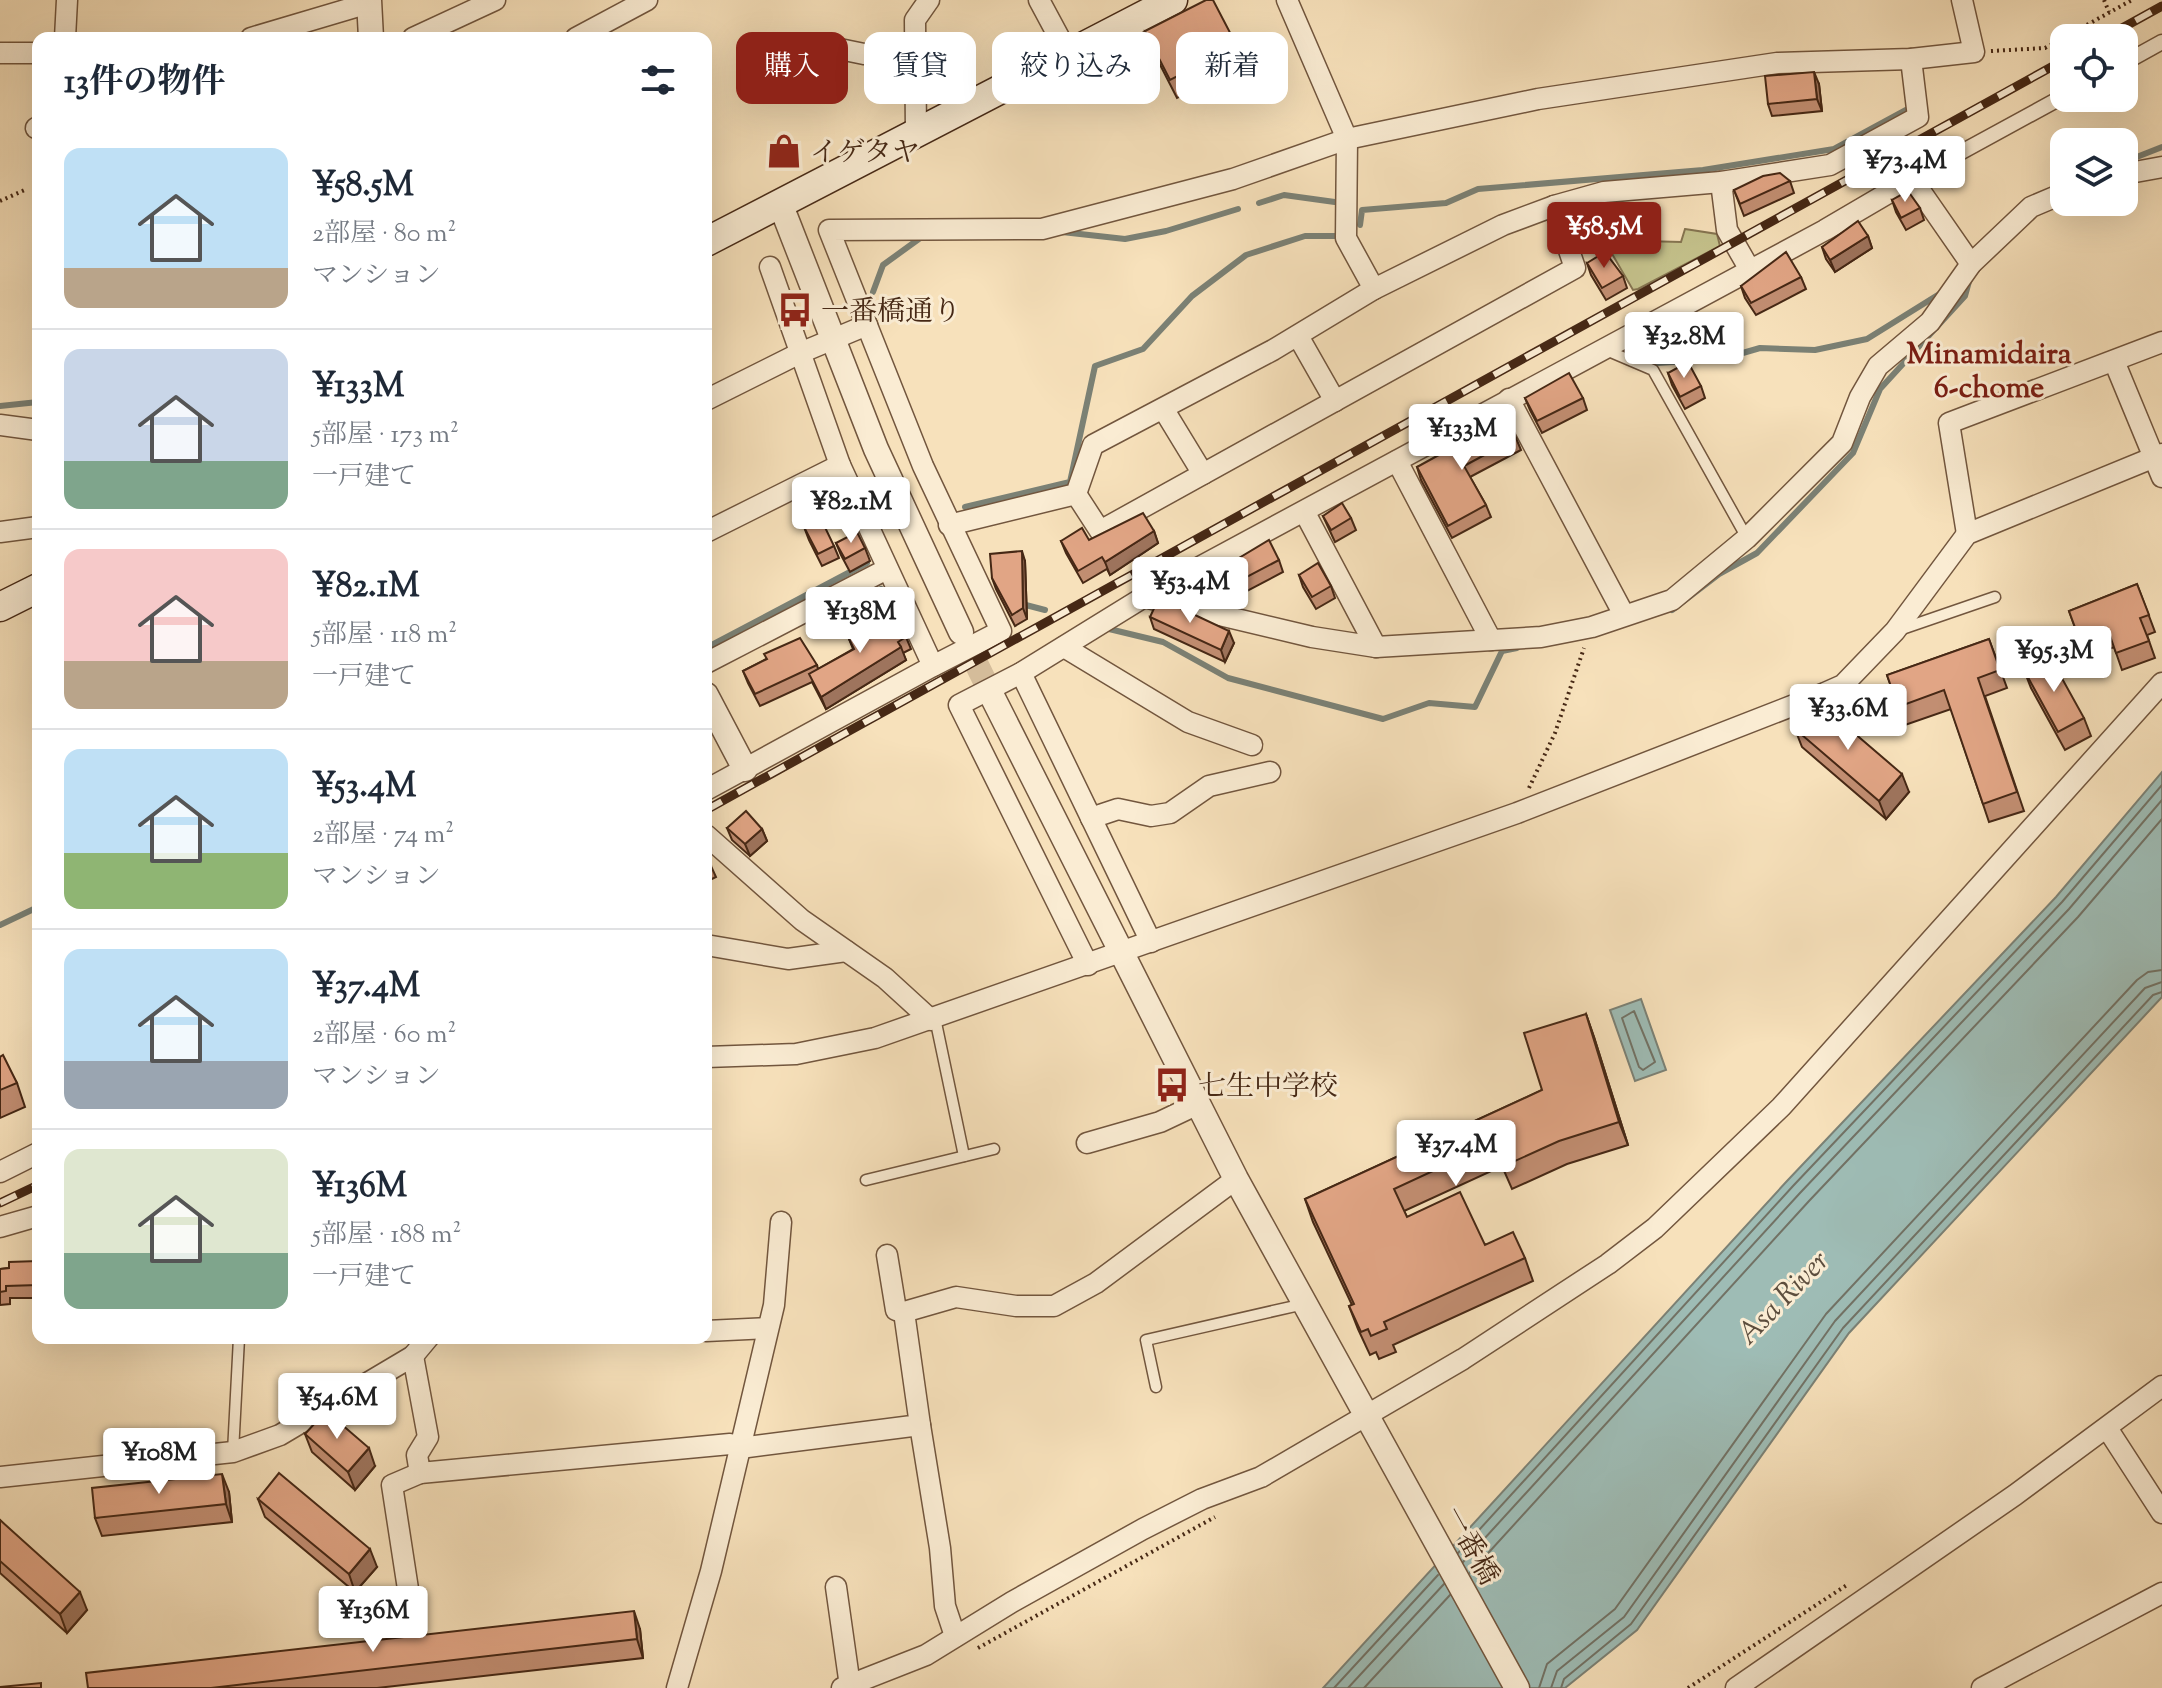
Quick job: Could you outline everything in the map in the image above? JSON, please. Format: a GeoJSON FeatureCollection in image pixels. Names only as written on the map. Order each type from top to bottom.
{"type":"FeatureCollection","features":[{"type":"Feature","properties":{"kind":"main road"},"geometry":{"type":"LineString","coordinates":[[1111,32],[1173,0]]}},
{"type":"Feature","properties":{"kind":"main road"},"geometry":{"type":"LineString","coordinates":[[712,239],[992,94]]}},
{"type":"Feature","properties":{"kind":"main road"},"geometry":{"type":"LineString","coordinates":[[0,607],[32,591]]}},
{"type":"Feature","properties":{"kind":"street"},"geometry":{"type":"LineString","coordinates":[[65,32],[67,0]]}},
{"type":"Feature","properties":{"kind":"street"},"geometry":{"type":"LineString","coordinates":[[426,32],[495,0]]}},
{"type":"Feature","properties":{"kind":"street"},"geometry":{"type":"LineString","coordinates":[[587,32],[647,0]]}},
{"type":"Feature","properties":{"kind":"street"},"geometry":{"type":"LineString","coordinates":[[915,32],[915,20],[929,0]]}},
{"type":"Feature","properties":{"kind":"street"},"geometry":{"type":"LineString","coordinates":[[1039,0],[1056,32]]}},
{"type":"Feature","properties":{"kind":"street"},"geometry":{"type":"LineString","coordinates":[[1287,0],[1318,65],[1347,139],[1346,238],[1374,289]]}},
{"type":"Feature","properties":{"kind":"street"},"geometry":{"type":"LineString","coordinates":[[712,787],[1001,631],[949,525],[829,230],[1042,229],[1233,179],[1347,139],[1538,99],[1777,63],[1911,59],[1974,52],[1962,0]]}},
{"type":"Feature","properties":{"kind":"street"},"geometry":{"type":"LineString","coordinates":[[271,32],[369,2],[371,32]]}},
{"type":"Feature","properties":{"kind":"street"},"geometry":{"type":"LineString","coordinates":[[2138,55],[2162,42]]}},
{"type":"Feature","properties":{"kind":"street"},"geometry":{"type":"LineString","coordinates":[[0,53],[32,53]]}},
{"type":"Feature","properties":{"kind":"street"},"geometry":{"type":"LineString","coordinates":[[1076,494],[1093,445],[1164,410],[1298,336],[1374,289],[1503,225],[1604,192],[1721,182],[1830,165],[1918,117],[1911,59]]}},
{"type":"Feature","properties":{"kind":"street"},"geometry":{"type":"LineString","coordinates":[[916,104],[916,134]]}},
{"type":"Feature","properties":{"kind":"street"},"geometry":{"type":"LineString","coordinates":[[1088,965],[959,705],[1021,673],[1144,597],[1305,513],[2050,104]]}},
{"type":"Feature","properties":{"kind":"street"},"geometry":{"type":"LineString","coordinates":[[2138,171],[2162,167]]}},
{"type":"Feature","properties":{"kind":"street"},"geometry":{"type":"LineString","coordinates":[[1912,179],[1971,264]]}},
{"type":"Feature","properties":{"kind":"street"},"geometry":{"type":"LineString","coordinates":[[1721,182],[1727,230],[1750,270]]}},
{"type":"Feature","properties":{"kind":"street"},"geometry":{"type":"LineString","coordinates":[[1144,597],[1312,637],[1376,647],[1541,637],[1592,627],[1623,613],[1672,600],[1747,538],[1842,443],[1860,397],[1878,366],[1930,322],[1971,264],[2031,207],[2050,199]]}},
{"type":"Feature","properties":{"kind":"street"},"geometry":{"type":"LineString","coordinates":[[780,203],[876,449],[961,632]]}},
{"type":"Feature","properties":{"kind":"street"},"geometry":{"type":"LineString","coordinates":[[1076,494],[1100,531],[1575,268],[1554,206]]}},
{"type":"Feature","properties":{"kind":"street"},"geometry":{"type":"LineString","coordinates":[[770,267],[840,465],[933,666]]}},
{"type":"Feature","properties":{"kind":"street"},"geometry":{"type":"LineString","coordinates":[[712,397],[800,353],[867,325]]}},
{"type":"Feature","properties":{"kind":"street"},"geometry":{"type":"LineString","coordinates":[[1298,336],[1335,401]]}},
{"type":"Feature","properties":{"kind":"street"},"geometry":{"type":"LineString","coordinates":[[1967,534],[1949,423],[2162,342]]}},
{"type":"Feature","properties":{"kind":"street"},"geometry":{"type":"LineString","coordinates":[[712,1057],[796,1054],[853,1045],[933,1019],[1517,813],[1834,689],[1895,631],[1967,534],[2160,463],[2114,361]]}},
{"type":"Feature","properties":{"kind":"street"},"geometry":{"type":"LineString","coordinates":[[1509,399],[1623,613]]}},
{"type":"Feature","properties":{"kind":"street"},"geometry":{"type":"LineString","coordinates":[[1164,410],[1203,474]]}},
{"type":"Feature","properties":{"kind":"street"},"geometry":{"type":"LineString","coordinates":[[0,425],[32,429]]}},
{"type":"Feature","properties":{"kind":"street"},"geometry":{"type":"LineString","coordinates":[[1397,461],[1491,640]]}},
{"type":"Feature","properties":{"kind":"street"},"geometry":{"type":"LineString","coordinates":[[712,529],[840,465]]}},
{"type":"Feature","properties":{"kind":"street"},"geometry":{"type":"LineString","coordinates":[[949,525],[1076,494]]}},
{"type":"Feature","properties":{"kind":"street"},"geometry":{"type":"LineString","coordinates":[[1305,513],[1376,647]]}},
{"type":"Feature","properties":{"kind":"street"},"geometry":{"type":"LineString","coordinates":[[0,532],[32,528]]}},
{"type":"Feature","properties":{"kind":"street"},"geometry":{"type":"LineString","coordinates":[[712,660],[887,569]]}},
{"type":"Feature","properties":{"kind":"street"},"geometry":{"type":"LineString","coordinates":[[1064,647],[1188,722],[1252,745]]}},
{"type":"Feature","properties":{"kind":"street"},"geometry":{"type":"LineString","coordinates":[[1021,673],[1151,942]]}},
{"type":"Feature","properties":{"kind":"street"},"geometry":{"type":"LineString","coordinates":[[836,1587],[846,1687],[913,1662],[1190,1505],[1261,1477],[1370,1421],[1568,1293],[1655,1228],[1791,1096],[2162,683]]}},
{"type":"Feature","properties":{"kind":"street","name":"一番橋"},"geometry":{"type":"LineString","coordinates":[[993,698],[1236,1179],[1517,1688]]}},
{"type":"Feature","properties":{"kind":"street"},"geometry":{"type":"LineString","coordinates":[[712,706],[745,769]]}},
{"type":"Feature","properties":{"kind":"street"},"geometry":{"type":"LineString","coordinates":[[1091,818],[1118,809],[1151,816],[1170,813],[1209,786],[1270,772]]}},
{"type":"Feature","properties":{"kind":"street"},"geometry":{"type":"LineString","coordinates":[[712,840],[802,920],[885,978],[933,1019]]}},
{"type":"Feature","properties":{"kind":"street"},"geometry":{"type":"LineString","coordinates":[[712,946],[788,959],[846,951]]}},
{"type":"Feature","properties":{"kind":"street"},"geometry":{"type":"LineString","coordinates":[[1087,1143],[1160,1122],[1198,1104]]}},
{"type":"Feature","properties":{"kind":"street"},"geometry":{"type":"LineString","coordinates":[[0,1172],[32,1156]]}},
{"type":"Feature","properties":{"kind":"street"},"geometry":{"type":"LineString","coordinates":[[887,1255],[896,1310],[904,1312],[956,1297],[1016,1306],[1054,1306],[1096,1283],[1236,1179]]}},
{"type":"Feature","properties":{"kind":"street"},"geometry":{"type":"LineString","coordinates":[[0,1227],[32,1218]]}},
{"type":"Feature","properties":{"kind":"street"},"geometry":{"type":"LineString","coordinates":[[677,1688],[711,1571],[774,1305],[781,1222]]}},
{"type":"Feature","properties":{"kind":"street"},"geometry":{"type":"LineString","coordinates":[[904,1312],[940,1548],[945,1606],[955,1636]]}},
{"type":"Feature","properties":{"kind":"street"},"geometry":{"type":"LineString","coordinates":[[712,1331],[767,1328]]}},
{"type":"Feature","properties":{"kind":"street"},"geometry":{"type":"LineString","coordinates":[[0,1477],[233,1452],[280,1435],[413,1356],[423,1344]]}},
{"type":"Feature","properties":{"kind":"street"},"geometry":{"type":"LineString","coordinates":[[413,1356],[428,1437],[417,1455],[420,1473]]}},
{"type":"Feature","properties":{"kind":"street"},"geometry":{"type":"LineString","coordinates":[[1736,1688],[2107,1428],[2162,1386]]}},
{"type":"Feature","properties":{"kind":"street"},"geometry":{"type":"LineString","coordinates":[[410,1602],[392,1485],[420,1473],[730,1444],[740,1448],[920,1425]]}},
{"type":"Feature","properties":{"kind":"street"},"geometry":{"type":"LineString","coordinates":[[2107,1428],[2162,1513]]}},
{"type":"Feature","properties":{"kind":"street"},"geometry":{"type":"LineString","coordinates":[[1982,1688],[2162,1593]]}},
{"type":"Feature","properties":{"kind":"lane"},"geometry":{"type":"LineString","coordinates":[[1604,349],[1653,370],[1747,538]]}},
{"type":"Feature","properties":{"kind":"lane"},"geometry":{"type":"LineString","coordinates":[[1895,631],[1995,597]]}},
{"type":"Feature","properties":{"kind":"lane"},"geometry":{"type":"LineString","coordinates":[[933,1019],[964,1156]]}},
{"type":"Feature","properties":{"kind":"lane"},"geometry":{"type":"LineString","coordinates":[[866,1180],[994,1149]]}},
{"type":"Feature","properties":{"kind":"lane"},"geometry":{"type":"LineString","coordinates":[[1156,1387],[1146,1340],[1304,1304]]}},
{"type":"Feature","properties":{"kind":"lane"},"geometry":{"type":"LineString","coordinates":[[233,1452],[239,1344]]}},
{"type":"Feature","properties":{"kind":"path"},"geometry":{"type":"LineString","coordinates":[[2104,0],[2109,12]]}},
{"type":"Feature","properties":{"kind":"path"},"geometry":{"type":"LineString","coordinates":[[1974,52],[2045,48],[2132,0]]}},
{"type":"Feature","properties":{"kind":"path"},"geometry":{"type":"LineString","coordinates":[[0,201],[27,189]]}},
{"type":"Feature","properties":{"kind":"path"},"geometry":{"type":"LineString","coordinates":[[1517,813],[1555,733],[1592,627]]}},
{"type":"Feature","properties":{"kind":"path"},"geometry":{"type":"LineString","coordinates":[[974,1651],[1224,1512]]}},
{"type":"Feature","properties":{"kind":"shaded area"},"geometry":{"type":"Polygon","coordinates":[[[1685,229],[1717,234],[1720,246],[1633,290],[1604,240],[1681,242],[1685,229]]]}},
{"type":"Feature","properties":{"kind":"water","name":"Asa River"},"geometry":{"type":"Polygon","coordinates":[[[2162,772],[2162,997],[1849,1333],[1637,1630],[1565,1688],[1323,1688],[1787,1181],[2056,897],[2162,772]]]}},
{"type":"Feature","properties":{"kind":"water"},"geometry":{"type":"Polygon","coordinates":[[[1641,999],[1666,1070],[1635,1081],[1610,1010],[1641,999]]]}},
{"type":"Feature","properties":{"kind":"building"},"geometry":{"type":"Polygon","coordinates":[[[1206,0],[1213,0],[1230,32],[1176,32],[1176,77],[1170,80],[1160,60],[1160,32],[1145,31],[1206,0]]]}},
{"type":"Feature","properties":{"kind":"building"},"geometry":{"type":"Polygon","coordinates":[[[1814,72],[1817,99],[1768,104],[1765,76],[1814,72]]]}},
{"type":"Feature","properties":{"kind":"building"},"geometry":{"type":"Polygon","coordinates":[[[1780,173],[1790,181],[1740,204],[1734,190],[1763,176],[1780,173]]]}},
{"type":"Feature","properties":{"kind":"building"},"geometry":{"type":"Polygon","coordinates":[[[1908,191],[1920,208],[1901,218],[1892,200],[1908,191]]]}},
{"type":"Feature","properties":{"kind":"building"},"geometry":{"type":"Polygon","coordinates":[[[1858,221],[1868,236],[1830,260],[1822,247],[1858,221]]]}},
{"type":"Feature","properties":{"kind":"building"},"geometry":{"type":"Polygon","coordinates":[[[1605,252],[1623,276],[1602,288],[1587,263],[1605,252]]]}},
{"type":"Feature","properties":{"kind":"building"},"geometry":{"type":"Polygon","coordinates":[[[1786,252],[1801,277],[1751,303],[1741,286],[1786,252]]]}},
{"type":"Feature","properties":{"kind":"building"},"geometry":{"type":"Polygon","coordinates":[[[1688,362],[1701,386],[1680,397],[1668,373],[1688,362]]]}},
{"type":"Feature","properties":{"kind":"building"},"geometry":{"type":"Polygon","coordinates":[[[1569,373],[1583,398],[1537,421],[1525,398],[1569,373]]]}},
{"type":"Feature","properties":{"kind":"building"},"geometry":{"type":"Polygon","coordinates":[[[1506,418],[1516,438],[1464,466],[1486,505],[1448,526],[1417,467],[1506,418]]]}},
{"type":"Feature","properties":{"kind":"building"},"geometry":{"type":"Polygon","coordinates":[[[1342,503],[1351,518],[1331,530],[1323,516],[1342,503]]]}},
{"type":"Feature","properties":{"kind":"building"},"geometry":{"type":"Polygon","coordinates":[[[1143,513],[1154,531],[1105,562],[1102,557],[1078,571],[1061,541],[1082,528],[1089,540],[1143,513]]]}},
{"type":"Feature","properties":{"kind":"building"},"geometry":{"type":"Polygon","coordinates":[[[821,519],[834,546],[818,554],[804,527],[821,519]]]}},
{"type":"Feature","properties":{"kind":"building"},"geometry":{"type":"Polygon","coordinates":[[[857,532],[865,548],[845,559],[836,543],[857,532]]]}},
{"type":"Feature","properties":{"kind":"building"},"geometry":{"type":"Polygon","coordinates":[[[1269,540],[1279,560],[1224,589],[1214,573],[1269,540]]]}},
{"type":"Feature","properties":{"kind":"building"},"geometry":{"type":"Polygon","coordinates":[[[1022,551],[1023,608],[1012,615],[992,578],[990,554],[1022,551]]]}},
{"type":"Feature","properties":{"kind":"building"},"geometry":{"type":"Polygon","coordinates":[[[1318,563],[1331,586],[1312,597],[1299,575],[1318,563]]]}},
{"type":"Feature","properties":{"kind":"building"},"geometry":{"type":"Polygon","coordinates":[[[2137,584],[2149,615],[2140,618],[2149,641],[2116,653],[2108,630],[2080,641],[2069,611],[2137,584]]]}},
{"type":"Feature","properties":{"kind":"building"},"geometry":{"type":"Polygon","coordinates":[[[1157,602],[1178,607],[1229,631],[1221,650],[1150,617],[1157,602]]]}},
{"type":"Feature","properties":{"kind":"building"},"geometry":{"type":"Polygon","coordinates":[[[894,614],[906,637],[898,642],[901,647],[821,697],[809,674],[854,649],[849,639],[894,614]]]}},
{"type":"Feature","properties":{"kind":"building"},"geometry":{"type":"Polygon","coordinates":[[[800,638],[817,665],[755,694],[743,671],[767,659],[764,654],[800,638]]]}},
{"type":"Feature","properties":{"kind":"building"},"geometry":{"type":"Polygon","coordinates":[[[1989,639],[2000,670],[1978,678],[2017,792],[1983,804],[1944,690],[1898,707],[1887,675],[1989,639]]]}},
{"type":"Feature","properties":{"kind":"building"},"geometry":{"type":"Polygon","coordinates":[[[2049,655],[2084,718],[2058,732],[2024,670],[2049,655]]]}},
{"type":"Feature","properties":{"kind":"building"},"geometry":{"type":"Polygon","coordinates":[[[1818,702],[1902,774],[1879,801],[1795,729],[1818,702]]]}},
{"type":"Feature","properties":{"kind":"building"},"geometry":{"type":"Polygon","coordinates":[[[746,811],[762,829],[745,844],[727,828],[746,811]]]}},
{"type":"Feature","properties":{"kind":"building"},"geometry":{"type":"Polygon","coordinates":[[[1586,1014],[1619,1122],[1559,1141],[1504,1166],[1493,1143],[1394,1189],[1407,1217],[1460,1192],[1485,1245],[1513,1232],[1525,1258],[1384,1322],[1387,1329],[1371,1336],[1368,1329],[1361,1332],[1349,1306],[1354,1304],[1305,1199],[1542,1090],[1524,1033],[1586,1014]]]}},
{"type":"Feature","properties":{"kind":"building"},"geometry":{"type":"Polygon","coordinates":[[[3,1055],[17,1083],[0,1090],[0,1057],[3,1055]]]}},
{"type":"Feature","properties":{"kind":"building"},"geometry":{"type":"Polygon","coordinates":[[[32,1261],[32,1285],[6,1286],[6,1291],[0,1292],[0,1269],[9,1268],[9,1262],[32,1261]]]}},
{"type":"Feature","properties":{"kind":"building"},"geometry":{"type":"Polygon","coordinates":[[[326,1411],[369,1448],[348,1472],[305,1434],[326,1411]]]}},
{"type":"Feature","properties":{"kind":"building"},"geometry":{"type":"Polygon","coordinates":[[[279,1473],[370,1549],[349,1574],[258,1499],[279,1473]]]}},
{"type":"Feature","properties":{"kind":"building"},"geometry":{"type":"Polygon","coordinates":[[[222,1474],[226,1504],[95,1518],[92,1488],[222,1474]]]}},
{"type":"Feature","properties":{"kind":"building"},"geometry":{"type":"Polygon","coordinates":[[[0,1520],[80,1592],[60,1614],[0,1561],[0,1520]]]}},
{"type":"Feature","properties":{"kind":"building"},"geometry":{"type":"Polygon","coordinates":[[[634,1611],[637,1639],[211,1688],[88,1688],[86,1673],[634,1611]]]}},
{"type":"Feature","properties":{"kind":"building"},"geometry":{"type":"Polygon","coordinates":[[[41,1683],[41,1688],[0,1688],[0,1687],[41,1683]]]}},
{"type":"Feature","properties":{"kind":"waterway"},"geometry":{"type":"LineString","coordinates":[[1360,225],[1362,210],[1446,203],[1478,189],[1703,170],[1834,149],[1906,110]]}},
{"type":"Feature","properties":{"kind":"waterway"},"geometry":{"type":"LineString","coordinates":[[2138,156],[2162,147]]}},
{"type":"Feature","properties":{"kind":"waterway"},"geometry":{"type":"LineString","coordinates":[[1259,203],[1284,195],[1342,203]]}},
{"type":"Feature","properties":{"kind":"waterway"},"geometry":{"type":"LineString","coordinates":[[1062,232],[1125,239],[1166,231],[1238,209]]}},
{"type":"Feature","properties":{"kind":"waterway"},"geometry":{"type":"LineString","coordinates":[[873,292],[883,265],[923,236]]}},
{"type":"Feature","properties":{"kind":"waterway"},"geometry":{"type":"LineString","coordinates":[[965,507],[1070,482],[1095,366],[1143,349],[1192,296],[1246,255],[1305,236],[1342,236]]}},
{"type":"Feature","properties":{"kind":"waterway"},"geometry":{"type":"LineString","coordinates":[[1672,610],[1719,574],[1757,553],[1853,453],[1880,389],[1965,296],[1970,278]]}},
{"type":"Feature","properties":{"kind":"waterway"},"geometry":{"type":"LineString","coordinates":[[1624,351],[1657,363],[1722,359],[1760,348],[1815,350],[1867,339],[1941,293]]}},
{"type":"Feature","properties":{"kind":"waterway"},"geometry":{"type":"LineString","coordinates":[[0,406],[32,403]]}},
{"type":"Feature","properties":{"kind":"waterway"},"geometry":{"type":"LineString","coordinates":[[712,645],[867,563]]}},
{"type":"Feature","properties":{"kind":"waterway"},"geometry":{"type":"LineString","coordinates":[[881,589],[895,616]]}},
{"type":"Feature","properties":{"kind":"waterway"},"geometry":{"type":"LineString","coordinates":[[1022,604],[1045,610]]}},
{"type":"Feature","properties":{"kind":"waterway"},"geometry":{"type":"LineString","coordinates":[[1105,628],[1163,642],[1228,678],[1383,719],[1429,703],[1475,707],[1502,651],[1517,648]]}},
{"type":"Feature","properties":{"kind":"waterway"},"geometry":{"type":"LineString","coordinates":[[0,925],[32,910]]}},
{"type":"Feature","properties":{"kind":"tunnel"},"geometry":{"type":"LineString","coordinates":[[961,632],[993,698]]}},
{"type":"Feature","properties":{"kind":"railway"},"geometry":{"type":"LineString","coordinates":[[2129,24],[2162,6]]}},
{"type":"Feature","properties":{"kind":"railway"},"geometry":{"type":"LineString","coordinates":[[712,807],[2050,68]]}},
{"type":"Feature","properties":{"kind":"railway"},"geometry":{"type":"LineString","coordinates":[[0,1203],[32,1188]]}},
{"type":"Feature","properties":{"kind":"place","name":"イゲタヤ"},"geometry":{"type":"Point","coordinates":[784,151]}},
{"type":"Feature","properties":{"kind":"place","name":"一番橋通り"},"geometry":{"type":"Point","coordinates":[795,310]}},
{"type":"Feature","properties":{"kind":"place","name":"七生中学校"},"geometry":{"type":"Point","coordinates":[1172,1085]}},
{"type":"Feature","properties":{"kind":"district","name":"Minamidaira 6-chome"},"geometry":{"type":"Point","coordinates":[1989,370]}}]}
